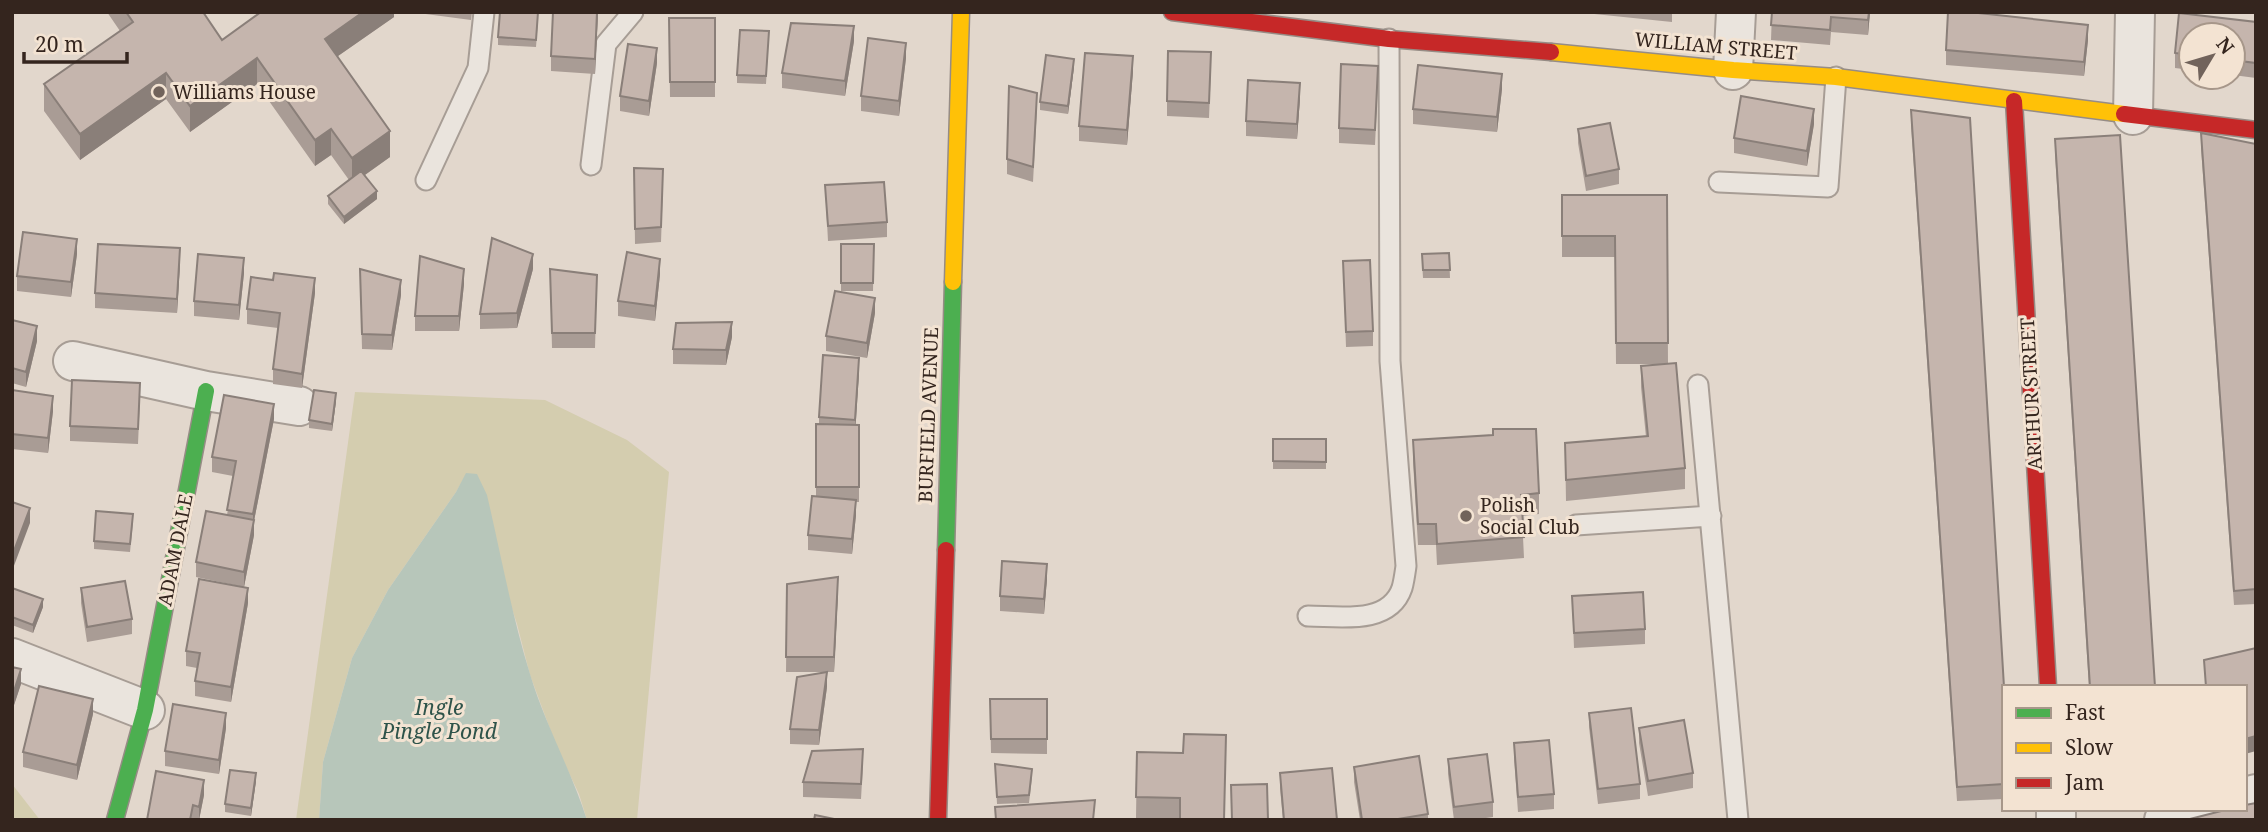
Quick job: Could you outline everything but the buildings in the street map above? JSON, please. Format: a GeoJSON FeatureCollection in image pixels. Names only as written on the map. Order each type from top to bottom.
{"type":"FeatureCollection","features":[{"type":"Feature","properties":{"kind":"street","name":"BURFIELD AVENUE"},"geometry":{"type":"LineString","coordinates":[[938,820],[961,12]]}},
{"type":"Feature","properties":{"kind":"street","name":"WILLIAM STREET"},"geometry":{"type":"LineString","coordinates":[[1172,12],[1325,22],[1389,39],[1836,77],[2256,130]]}},
{"type":"Feature","properties":{"kind":"street"},"geometry":{"type":"LineString","coordinates":[[1732,70],[1736,12]]}},
{"type":"Feature","properties":{"kind":"street"},"geometry":{"type":"LineString","coordinates":[[2133,115],[2135,12]]}},
{"type":"Feature","properties":{"kind":"street","name":"ARTHUR STREET"},"geometry":{"type":"LineString","coordinates":[[2014,101],[2048,685]]}},
{"type":"Feature","properties":{"kind":"street"},"geometry":{"type":"LineString","coordinates":[[73,361],[206,391],[299,406]]}},
{"type":"Feature","properties":{"kind":"street","name":"ADAM DALE"},"geometry":{"type":"LineString","coordinates":[[115,820],[145,710],[206,391]]}},
{"type":"Feature","properties":{"kind":"street"},"geometry":{"type":"LineString","coordinates":[[12,658],[145,710]]}},
{"type":"Feature","properties":{"kind":"street"},"geometry":{"type":"LineString","coordinates":[[2164,820],[2194,811]]}},
{"type":"Feature","properties":{"kind":"lane"},"geometry":{"type":"LineString","coordinates":[[426,180],[478,68],[484,12]]}},
{"type":"Feature","properties":{"kind":"lane"},"geometry":{"type":"LineString","coordinates":[[591,165],[606,44],[633,12]]}},
{"type":"Feature","properties":{"kind":"lane"},"geometry":{"type":"LineString","coordinates":[[1308,616],[1366,616],[1386,609],[1393,604],[1402,590],[1406,566],[1390,361],[1389,39]]}},
{"type":"Feature","properties":{"kind":"lane"},"geometry":{"type":"LineString","coordinates":[[1719,182],[1828,187],[1836,77]]}},
{"type":"Feature","properties":{"kind":"lane"},"geometry":{"type":"LineString","coordinates":[[1699,385],[1738,820]]}},
{"type":"Feature","properties":{"kind":"lane"},"geometry":{"type":"LineString","coordinates":[[1576,526],[1711,516]]}},
{"type":"Feature","properties":{"kind":"shaded area"},"geometry":{"type":"Polygon","coordinates":[[[355,392],[545,400],[627,440],[669,472],[637,820],[587,820],[530,675],[517,624],[467,473],[388,590],[352,658],[323,762],[319,820],[296,820],[355,392]]]}},
{"type":"Feature","properties":{"kind":"shaded area"},"geometry":{"type":"Polygon","coordinates":[[[12,784],[40,820],[12,820],[12,784]]]}},
{"type":"Feature","properties":{"kind":"water","name":"Ingle Pingle Pond"},"geometry":{"type":"Polygon","coordinates":[[[466,473],[477,474],[487,495],[530,674],[587,820],[319,820],[323,762],[352,658],[388,590],[456,492],[466,473]]]}},
{"type":"Feature","properties":{"kind":"traffic: fast"},"geometry":{"type":"LineString","coordinates":[[946,550],[953,282]]}},
{"type":"Feature","properties":{"kind":"traffic: fast"},"geometry":{"type":"LineString","coordinates":[[115,820],[145,710],[206,391]]}},
{"type":"Feature","properties":{"kind":"traffic: slow"},"geometry":{"type":"LineString","coordinates":[[953,282],[961,12]]}},
{"type":"Feature","properties":{"kind":"traffic: slow"},"geometry":{"type":"LineString","coordinates":[[1551,52],[1836,77],[2124,114]]}},
{"type":"Feature","properties":{"kind":"traffic: jam"},"geometry":{"type":"LineString","coordinates":[[1172,12],[1389,39],[1551,52]]}},
{"type":"Feature","properties":{"kind":"traffic: jam"},"geometry":{"type":"LineString","coordinates":[[2014,101],[2048,685]]}},
{"type":"Feature","properties":{"kind":"traffic: jam"},"geometry":{"type":"LineString","coordinates":[[2124,114],[2256,130]]}},
{"type":"Feature","properties":{"kind":"traffic: jam"},"geometry":{"type":"LineString","coordinates":[[938,820],[946,550]]}},
{"type":"Feature","properties":{"kind":"place","name":"Williams House"},"geometry":{"type":"Point","coordinates":[159,92]}},
{"type":"Feature","properties":{"kind":"place","name":"Polish Social Club"},"geometry":{"type":"Point","coordinates":[1466,516]}}]}
